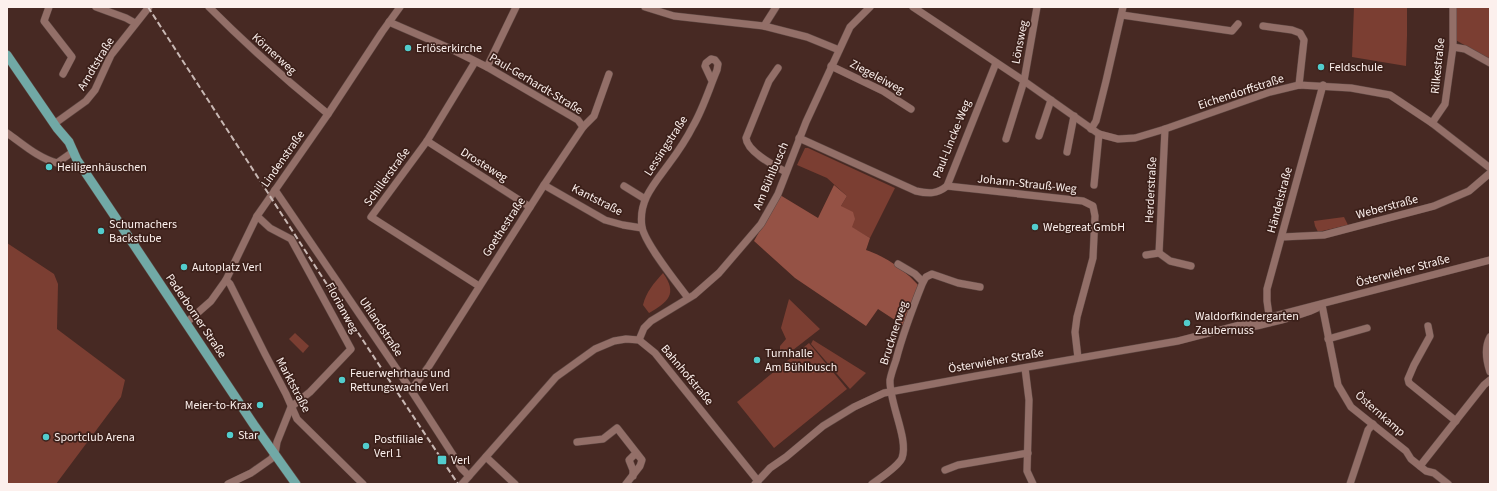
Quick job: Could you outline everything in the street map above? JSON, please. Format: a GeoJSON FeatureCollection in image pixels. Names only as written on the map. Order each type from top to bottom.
{"type":"FeatureCollection","features":[{"type":"Feature","properties":{"kind":"main road","name":"Paderborner Straße"},"geometry":{"type":"LineString","coordinates":[[7,55],[55,126],[65,138],[74,155],[296,484]]}},
{"type":"Feature","properties":{"kind":"street"},"geometry":{"type":"LineString","coordinates":[[48,7],[44,21],[72,57],[63,74]]}},
{"type":"Feature","properties":{"kind":"street"},"geometry":{"type":"LineString","coordinates":[[96,7],[126,18],[135,23]]}},
{"type":"Feature","properties":{"kind":"street","name":"Arndtstraße"},"geometry":{"type":"LineString","coordinates":[[55,126],[86,101],[95,90],[111,55],[149,7]]}},
{"type":"Feature","properties":{"kind":"street","name":"Körnerweg"},"geometry":{"type":"LineString","coordinates":[[209,7],[274,69],[328,114]]}},
{"type":"Feature","properties":{"kind":"street","name":"Lindenstraße"},"geometry":{"type":"LineString","coordinates":[[186,322],[211,301],[226,280],[257,216],[400,7]]}},
{"type":"Feature","properties":{"kind":"street"},"geometry":{"type":"LineString","coordinates":[[487,67],[516,7]]}},
{"type":"Feature","properties":{"kind":"street"},"geometry":{"type":"LineString","coordinates":[[645,7],[674,16],[764,26],[807,37],[839,50]]}},
{"type":"Feature","properties":{"kind":"street"},"geometry":{"type":"LineString","coordinates":[[764,26],[776,7]]}},
{"type":"Feature","properties":{"kind":"street","name":"Am Bühlbusch"},"geometry":{"type":"LineString","coordinates":[[639,340],[644,328],[652,321],[688,298],[719,274],[762,224],[775,200],[799,138],[850,27],[870,7]]}},
{"type":"Feature","properties":{"kind":"street","name":"Eichendorffstraße"},"geometry":{"type":"LineString","coordinates":[[913,7],[1024,81],[1099,134],[1118,139],[1129,138],[1165,129],[1270,92],[1299,85],[1323,85],[1351,88],[1390,96],[1432,123],[1490,168]]}},
{"type":"Feature","properties":{"kind":"street","name":"Lönsweg"},"geometry":{"type":"LineString","coordinates":[[1024,81],[1037,7]]}},
{"type":"Feature","properties":{"kind":"street"},"geometry":{"type":"LineString","coordinates":[[1091,129],[1096,120],[1123,7]]}},
{"type":"Feature","properties":{"kind":"street","name":"Rilkestraße"},"geometry":{"type":"LineString","coordinates":[[1432,123],[1446,104],[1453,47],[1453,7]]}},
{"type":"Feature","properties":{"kind":"street"},"geometry":{"type":"LineString","coordinates":[[1122,15],[1232,31],[1238,24]]}},
{"type":"Feature","properties":{"kind":"street","name":"Paul-Gerhardt-Straße"},"geometry":{"type":"LineString","coordinates":[[389,22],[449,48],[487,67],[578,120],[583,127]]}},
{"type":"Feature","properties":{"kind":"street"},"geometry":{"type":"LineString","coordinates":[[1263,26],[1292,30],[1300,33],[1304,40],[1299,85]]}},
{"type":"Feature","properties":{"kind":"street"},"geometry":{"type":"LineString","coordinates":[[1453,47],[1465,49],[1490,63]]}},
{"type":"Feature","properties":{"kind":"street","name":"Schillerstraße"},"geometry":{"type":"LineString","coordinates":[[475,62],[426,141],[371,217],[479,286]]}},
{"type":"Feature","properties":{"kind":"street","name":"Paul-Lincke-Weg"},"geometry":{"type":"LineString","coordinates":[[799,138],[916,191],[933,193],[947,186],[996,63]]}},
{"type":"Feature","properties":{"kind":"street","name":"Ziegeleiweg"},"geometry":{"type":"LineString","coordinates":[[831,66],[883,91],[911,108]]}},
{"type":"Feature","properties":{"kind":"street"},"geometry":{"type":"LineString","coordinates":[[778,68],[769,81],[746,138],[746,142],[768,162],[786,172]]}},
{"type":"Feature","properties":{"kind":"street","name":"Goethestraße"},"geometry":{"type":"LineString","coordinates":[[411,390],[429,366],[544,185],[583,127],[594,116],[609,74]]}},
{"type":"Feature","properties":{"kind":"street","name":"Lessingstraße"},"geometry":{"type":"LineString","coordinates":[[688,298],[649,243],[642,228],[641,211],[645,199],[660,174],[679,150],[694,126],[712,81]]}},
{"type":"Feature","properties":{"kind":"street"},"geometry":{"type":"LineString","coordinates":[[1006,139],[1024,81]]}},
{"type":"Feature","properties":{"kind":"street","name":"Händelstraße"},"geometry":{"type":"LineString","coordinates":[[1269,319],[1267,289],[1323,85]]}},
{"type":"Feature","properties":{"kind":"street"},"geometry":{"type":"LineString","coordinates":[[1039,136],[1051,100]]}},
{"type":"Feature","properties":{"kind":"street"},"geometry":{"type":"LineString","coordinates":[[1067,152],[1074,116]]}},
{"type":"Feature","properties":{"kind":"street","name":"Herderstraße"},"geometry":{"type":"LineString","coordinates":[[1159,253],[1165,129]]}},
{"type":"Feature","properties":{"kind":"street"},"geometry":{"type":"LineString","coordinates":[[7,133],[48,161],[57,163],[74,155]]}},
{"type":"Feature","properties":{"kind":"street"},"geometry":{"type":"LineString","coordinates":[[1094,185],[1099,134]]}},
{"type":"Feature","properties":{"kind":"street","name":"Drosteweg"},"geometry":{"type":"LineString","coordinates":[[426,141],[530,207]]}},
{"type":"Feature","properties":{"kind":"street","name":"Weberstraße"},"geometry":{"type":"LineString","coordinates":[[1282,237],[1324,235],[1401,216],[1434,206],[1469,191],[1490,173]]}},
{"type":"Feature","properties":{"kind":"street","name":"Kantstraße"},"geometry":{"type":"LineString","coordinates":[[544,185],[605,220],[642,228]]}},
{"type":"Feature","properties":{"kind":"street"},"geometry":{"type":"LineString","coordinates":[[624,186],[645,199]]}},
{"type":"Feature","properties":{"kind":"street","name":"Johann-Strauß-Weg"},"geometry":{"type":"LineString","coordinates":[[947,186],[1083,201],[1093,206],[1095,216],[1093,258],[1077,318],[1075,332],[1078,358]]}},
{"type":"Feature","properties":{"kind":"street","name":"Uhlandstraße"},"geometry":{"type":"LineString","coordinates":[[275,190],[411,390],[462,469],[469,476]]}},
{"type":"Feature","properties":{"kind":"street","name":"Florianweg"},"geometry":{"type":"LineString","coordinates":[[257,216],[270,228],[291,239],[351,349],[310,392],[291,407],[277,442],[275,454]]}},
{"type":"Feature","properties":{"kind":"street"},"geometry":{"type":"LineString","coordinates":[[1146,255],[1159,253],[1170,261],[1191,266]]}},
{"type":"Feature","properties":{"kind":"street","name":"Österwieher Straße"},"geometry":{"type":"LineString","coordinates":[[757,483],[773,472],[786,457],[813,434],[843,413],[872,398],[890,392],[1178,341],[1228,329],[1240,329],[1269,319],[1309,312],[1322,305],[1490,260]]}},
{"type":"Feature","properties":{"kind":"street"},"geometry":{"type":"LineString","coordinates":[[898,264],[915,274],[923,282],[926,277],[932,274],[958,283],[980,287]]}},
{"type":"Feature","properties":{"kind":"street","name":"Marktstraße"},"geometry":{"type":"LineString","coordinates":[[226,280],[230,284],[264,354],[286,394],[297,419],[363,484]]}},
{"type":"Feature","properties":{"kind":"street","name":"Brucknerweg"},"geometry":{"type":"LineString","coordinates":[[872,484],[896,466],[901,460],[903,452],[902,439],[890,392],[890,378],[902,338],[923,282]]}},
{"type":"Feature","properties":{"kind":"street","name":"Östernkamp"},"geometry":{"type":"LineString","coordinates":[[1322,305],[1338,385],[1351,407],[1406,451],[1411,459],[1426,471],[1434,473],[1448,484]]}},
{"type":"Feature","properties":{"kind":"street"},"geometry":{"type":"LineString","coordinates":[[1428,326],[1430,336],[1414,365],[1408,379],[1409,383],[1456,421]]}},
{"type":"Feature","properties":{"kind":"street"},"geometry":{"type":"LineString","coordinates":[[1328,339],[1367,328]]}},
{"type":"Feature","properties":{"kind":"street"},"geometry":{"type":"LineString","coordinates":[[1490,337],[1486,352],[1490,372]]}},
{"type":"Feature","properties":{"kind":"street"},"geometry":{"type":"LineString","coordinates":[[462,484],[556,377],[567,368],[595,349],[614,340],[639,340]]}},
{"type":"Feature","properties":{"kind":"street","name":"Bahnhofstraße"},"geometry":{"type":"LineString","coordinates":[[639,340],[648,346],[665,364],[757,483]]}},
{"type":"Feature","properties":{"kind":"street"},"geometry":{"type":"LineString","coordinates":[[1025,368],[1029,400],[1027,471],[1033,484]]}},
{"type":"Feature","properties":{"kind":"street"},"geometry":{"type":"LineString","coordinates":[[1420,466],[1484,385],[1490,380]]}},
{"type":"Feature","properties":{"kind":"street"},"geometry":{"type":"LineString","coordinates":[[1350,484],[1368,430],[1373,424]]}},
{"type":"Feature","properties":{"kind":"street"},"geometry":{"type":"LineString","coordinates":[[577,442],[603,439],[617,428],[636,455],[640,456],[642,460],[640,466],[626,484]]}},
{"type":"Feature","properties":{"kind":"street"},"geometry":{"type":"LineString","coordinates":[[945,470],[958,465],[1028,453]]}},
{"type":"Feature","properties":{"kind":"street"},"geometry":{"type":"LineString","coordinates":[[228,484],[251,473],[271,459],[275,454]]}},
{"type":"Feature","properties":{"kind":"street"},"geometry":{"type":"LineString","coordinates":[[486,456],[515,484]]}},
{"type":"Feature","properties":{"kind":"shaded area"},"geometry":{"type":"Polygon","coordinates":[[[1354,7],[1407,7],[1406,66],[1352,57],[1354,7]]]}},
{"type":"Feature","properties":{"kind":"shaded area"},"geometry":{"type":"Polygon","coordinates":[[[1455,7],[1490,7],[1490,60],[1454,39],[1455,7]]]}},
{"type":"Feature","properties":{"kind":"shaded area"},"geometry":{"type":"Polygon","coordinates":[[[805,148],[808,148],[895,188],[870,238],[851,227],[841,206],[847,196],[827,178],[797,165],[805,148]]]}},
{"type":"Feature","properties":{"kind":"shaded area"},"geometry":{"type":"Polygon","coordinates":[[[834,185],[847,196],[841,206],[853,212],[855,219],[852,227],[870,238],[866,250],[895,265],[919,286],[904,326],[878,309],[866,326],[795,278],[754,241],[780,195],[818,218],[834,185]]]}},
{"type":"Feature","properties":{"kind":"shaded area"},"geometry":{"type":"Polygon","coordinates":[[[1344,217],[1348,225],[1318,232],[1315,226],[1314,221],[1344,217]]]}},
{"type":"Feature","properties":{"kind":"shaded area"},"geometry":{"type":"Polygon","coordinates":[[[7,243],[54,274],[58,284],[57,329],[125,380],[121,397],[56,484],[7,484],[7,243]]]}},
{"type":"Feature","properties":{"kind":"shaded area"},"geometry":{"type":"Polygon","coordinates":[[[663,273],[670,287],[669,297],[661,305],[649,313],[643,305],[644,300],[656,280],[663,273]]]}},
{"type":"Feature","properties":{"kind":"shaded area"},"geometry":{"type":"Polygon","coordinates":[[[789,299],[820,329],[784,357],[780,353],[780,346],[786,339],[781,328],[789,299]]]}},
{"type":"Feature","properties":{"kind":"shaded area"},"geometry":{"type":"Polygon","coordinates":[[[295,333],[309,346],[303,353],[289,339],[295,333]]]}},
{"type":"Feature","properties":{"kind":"shaded area"},"geometry":{"type":"Polygon","coordinates":[[[813,340],[866,373],[850,389],[811,344],[813,340]]]}},
{"type":"Feature","properties":{"kind":"shaded area"},"geometry":{"type":"Polygon","coordinates":[[[809,343],[847,389],[774,448],[737,402],[809,343]]]}},
{"type":"Feature","properties":{"kind":"railway"},"geometry":{"type":"LineString","coordinates":[[148,7],[366,345],[458,484]]}},
{"type":"Feature","properties":{"kind":"place","name":"Erlöserkirche"},"geometry":{"type":"Point","coordinates":[408,48]}},
{"type":"Feature","properties":{"kind":"place","name":"Feldschule"},"geometry":{"type":"Point","coordinates":[1321,67]}},
{"type":"Feature","properties":{"kind":"place","name":"Heiligenhäuschen"},"geometry":{"type":"Point","coordinates":[49,167]}},
{"type":"Feature","properties":{"kind":"place","name":"Webgreat GmbH"},"geometry":{"type":"Point","coordinates":[1035,227]}},
{"type":"Feature","properties":{"kind":"place","name":"Schumachers Backstube"},"geometry":{"type":"Point","coordinates":[101,231]}},
{"type":"Feature","properties":{"kind":"place","name":"Autoplatz Verl"},"geometry":{"type":"Point","coordinates":[184,267]}},
{"type":"Feature","properties":{"kind":"place","name":"Waldorfkindergarten Zaubernuss"},"geometry":{"type":"Point","coordinates":[1187,323]}},
{"type":"Feature","properties":{"kind":"place","name":"Turnhalle Am Bühlbusch"},"geometry":{"type":"Point","coordinates":[757,360]}},
{"type":"Feature","properties":{"kind":"place","name":"Feuerwehrhaus und Rettungswache Verl"},"geometry":{"type":"Point","coordinates":[342,380]}},
{"type":"Feature","properties":{"kind":"place","name":"Meier-to-Krax"},"geometry":{"type":"Point","coordinates":[260,405]}},
{"type":"Feature","properties":{"kind":"place","name":"Star"},"geometry":{"type":"Point","coordinates":[230,435]}},
{"type":"Feature","properties":{"kind":"place","name":"Sportclub Arena"},"geometry":{"type":"Point","coordinates":[46,437]}},
{"type":"Feature","properties":{"kind":"place","name":"Postfiliale Verl 1"},"geometry":{"type":"Point","coordinates":[366,446]}},
{"type":"Feature","properties":{"kind":"place","name":"Verl"},"geometry":{"type":"Point","coordinates":[442,460]}}]}
